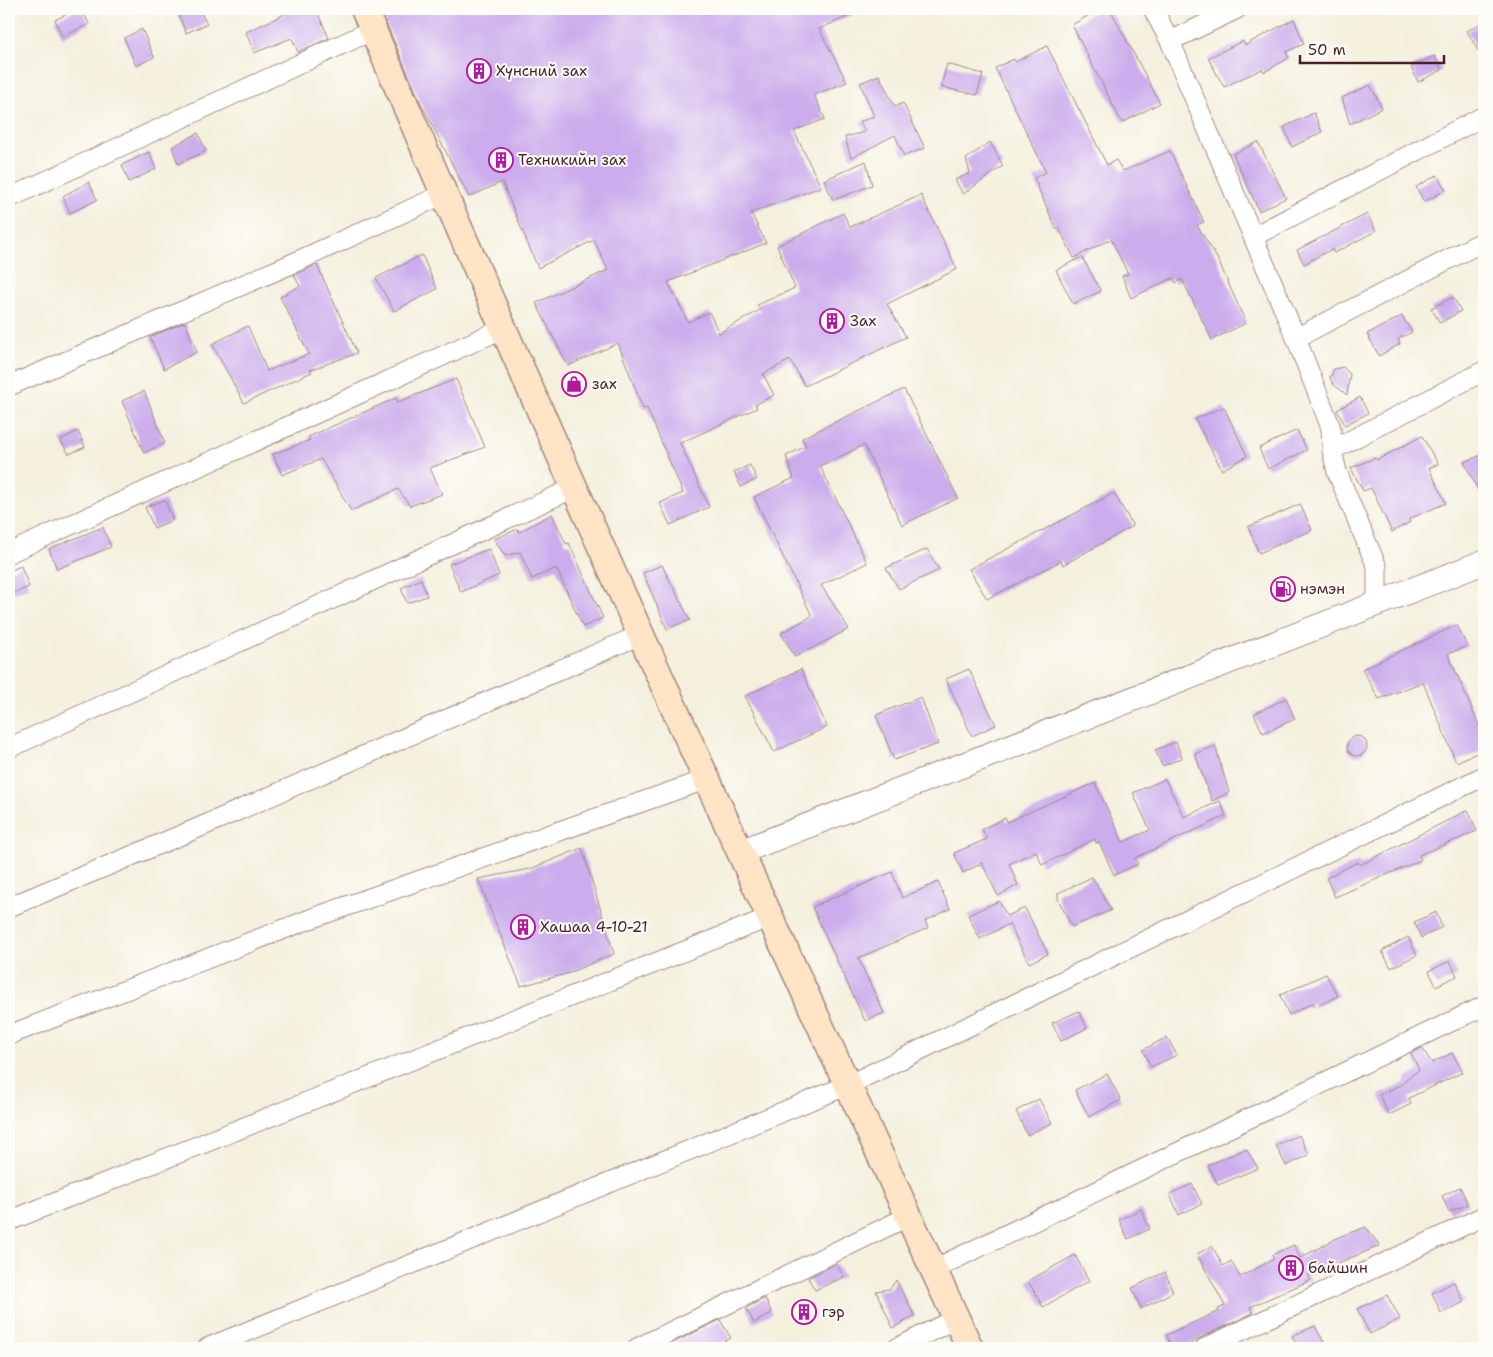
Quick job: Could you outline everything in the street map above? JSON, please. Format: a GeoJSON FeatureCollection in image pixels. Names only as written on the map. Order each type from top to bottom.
{"type":"FeatureCollection","features":[{"type":"Feature","properties":{"kind":"main road"},"geometry":{"type":"LineString","coordinates":[[369,19],[444,194],[740,852],[970,1348]]}},
{"type":"Feature","properties":{"kind":"street"},"geometry":{"type":"LineString","coordinates":[[1153,9],[1170,41],[1296,338],[1330,428],[1337,472],[1377,567],[1377,604]]}},
{"type":"Feature","properties":{"kind":"street"},"geometry":{"type":"LineString","coordinates":[[1170,41],[1237,9]]}},
{"type":"Feature","properties":{"kind":"street"},"geometry":{"type":"LineString","coordinates":[[9,198],[369,19]]}},
{"type":"Feature","properties":{"kind":"street"},"geometry":{"type":"LineString","coordinates":[[1260,233],[1484,116]]}},
{"type":"Feature","properties":{"kind":"street"},"geometry":{"type":"LineString","coordinates":[[9,386],[289,265],[444,194]]}},
{"type":"Feature","properties":{"kind":"street"},"geometry":{"type":"LineString","coordinates":[[1296,338],[1484,241]]}},
{"type":"Feature","properties":{"kind":"street"},"geometry":{"type":"LineString","coordinates":[[9,552],[504,328]]}},
{"type":"Feature","properties":{"kind":"street"},"geometry":{"type":"LineString","coordinates":[[1332,450],[1484,371]]}},
{"type":"Feature","properties":{"kind":"street"},"geometry":{"type":"LineString","coordinates":[[9,748],[576,487]]}},
{"type":"Feature","properties":{"kind":"street"},"geometry":{"type":"LineString","coordinates":[[740,852],[1484,562]]}},
{"type":"Feature","properties":{"kind":"street"},"geometry":{"type":"LineString","coordinates":[[9,907],[198,828],[642,634]]}},
{"type":"Feature","properties":{"kind":"street"},"geometry":{"type":"LineString","coordinates":[[207,1348],[848,1085],[1484,776]]}},
{"type":"Feature","properties":{"kind":"street"},"geometry":{"type":"LineString","coordinates":[[9,1035],[310,919],[707,779]]}},
{"type":"Feature","properties":{"kind":"street"},"geometry":{"type":"LineString","coordinates":[[9,1221],[770,916]]}},
{"type":"Feature","properties":{"kind":"street"},"geometry":{"type":"LineString","coordinates":[[934,1269],[1484,1006]]}},
{"type":"Feature","properties":{"kind":"street"},"geometry":{"type":"LineString","coordinates":[[637,1348],[909,1216]]}},
{"type":"Feature","properties":{"kind":"street"},"geometry":{"type":"LineString","coordinates":[[1205,1348],[1484,1216]]}},
{"type":"Feature","properties":{"kind":"street"},"geometry":{"type":"LineString","coordinates":[[897,1348],[956,1318]]}},
{"type":"Feature","properties":{"kind":"building"},"geometry":{"type":"Polygon","coordinates":[[[77,9],[82,9],[89,24],[62,37],[55,20],[77,9]]]}},
{"type":"Feature","properties":{"kind":"building"},"geometry":{"type":"Polygon","coordinates":[[[176,9],[199,9],[207,24],[186,33],[176,9]]]}},
{"type":"Feature","properties":{"kind":"building"},"geometry":{"type":"Polygon","coordinates":[[[280,9],[316,9],[329,38],[298,52],[292,38],[254,53],[246,32],[283,15],[280,9]]]}},
{"type":"Feature","properties":{"kind":"building"},"geometry":{"type":"Polygon","coordinates":[[[382,9],[866,9],[819,29],[847,82],[814,95],[825,119],[794,131],[821,187],[751,213],[766,243],[668,282],[688,322],[709,312],[719,333],[760,310],[757,305],[795,288],[777,246],[843,213],[850,227],[921,195],[957,269],[887,304],[906,337],[805,386],[790,360],[763,374],[774,395],[755,405],[757,408],[680,443],[709,507],[670,525],[660,503],[683,493],[647,408],[643,409],[618,343],[568,366],[536,303],[608,270],[594,240],[538,268],[502,182],[469,197],[421,103],[382,14],[382,9]]]}},
{"type":"Feature","properties":{"kind":"building"},"geometry":{"type":"Polygon","coordinates":[[[1100,9],[1110,9],[1160,103],[1122,123],[1072,25],[1100,9]]]}},
{"type":"Feature","properties":{"kind":"building"},"geometry":{"type":"Polygon","coordinates":[[[1294,19],[1304,44],[1286,52],[1289,58],[1264,72],[1262,69],[1224,87],[1208,58],[1243,41],[1245,45],[1294,19]]]}},
{"type":"Feature","properties":{"kind":"building"},"geometry":{"type":"Polygon","coordinates":[[[1484,22],[1484,61],[1467,31],[1484,22]]]}},
{"type":"Feature","properties":{"kind":"building"},"geometry":{"type":"Polygon","coordinates":[[[142,29],[154,57],[136,66],[124,38],[142,29]]]}},
{"type":"Feature","properties":{"kind":"building"},"geometry":{"type":"Polygon","coordinates":[[[1047,46],[1107,165],[1116,160],[1123,171],[1170,151],[1204,222],[1197,225],[1218,260],[1246,323],[1212,340],[1182,279],[1176,283],[1173,278],[1131,298],[1122,276],[1128,274],[1111,239],[1074,258],[1059,228],[1056,229],[1034,178],[1046,172],[995,68],[1014,59],[1015,62],[1047,46]]]}},
{"type":"Feature","properties":{"kind":"building"},"geometry":{"type":"Polygon","coordinates":[[[1434,56],[1442,70],[1418,82],[1411,67],[1434,56]]]}},
{"type":"Feature","properties":{"kind":"building"},"geometry":{"type":"Polygon","coordinates":[[[947,64],[983,74],[977,95],[941,87],[947,64]]]}},
{"type":"Feature","properties":{"kind":"building"},"geometry":{"type":"Polygon","coordinates":[[[879,75],[895,107],[903,103],[925,148],[904,156],[895,135],[851,158],[845,137],[865,132],[860,122],[874,116],[860,83],[879,75]]]}},
{"type":"Feature","properties":{"kind":"building"},"geometry":{"type":"Polygon","coordinates":[[[1370,85],[1382,108],[1350,124],[1342,98],[1370,85]]]}},
{"type":"Feature","properties":{"kind":"building"},"geometry":{"type":"Polygon","coordinates":[[[1314,113],[1322,132],[1292,147],[1284,127],[1314,113]]]}},
{"type":"Feature","properties":{"kind":"building"},"geometry":{"type":"Polygon","coordinates":[[[198,133],[206,151],[178,164],[172,147],[198,133]]]}},
{"type":"Feature","properties":{"kind":"building"},"geometry":{"type":"Polygon","coordinates":[[[990,142],[1003,166],[963,194],[955,180],[970,173],[966,159],[990,142]]]}},
{"type":"Feature","properties":{"kind":"building"},"geometry":{"type":"Polygon","coordinates":[[[1258,142],[1286,198],[1259,211],[1233,154],[1258,142]]]}},
{"type":"Feature","properties":{"kind":"building"},"geometry":{"type":"Polygon","coordinates":[[[149,152],[156,169],[129,182],[122,165],[149,152]]]}},
{"type":"Feature","properties":{"kind":"building"},"geometry":{"type":"Polygon","coordinates":[[[866,161],[872,185],[833,200],[824,180],[866,161]]]}},
{"type":"Feature","properties":{"kind":"building"},"geometry":{"type":"Polygon","coordinates":[[[1437,175],[1446,190],[1424,202],[1416,187],[1437,175]]]}},
{"type":"Feature","properties":{"kind":"building"},"geometry":{"type":"Polygon","coordinates":[[[89,182],[97,200],[70,213],[63,196],[89,182]]]}},
{"type":"Feature","properties":{"kind":"building"},"geometry":{"type":"Polygon","coordinates":[[[1367,214],[1376,231],[1334,253],[1332,249],[1304,264],[1297,250],[1367,214]]]}},
{"type":"Feature","properties":{"kind":"building"},"geometry":{"type":"Polygon","coordinates":[[[422,255],[437,289],[394,311],[376,278],[422,255]]]}},
{"type":"Feature","properties":{"kind":"building"},"geometry":{"type":"Polygon","coordinates":[[[1082,257],[1101,291],[1073,304],[1056,270],[1082,257]]]}},
{"type":"Feature","properties":{"kind":"building"},"geometry":{"type":"Polygon","coordinates":[[[317,265],[357,353],[310,370],[312,372],[244,403],[212,344],[248,326],[267,371],[309,354],[280,297],[300,286],[294,275],[317,265]]]}},
{"type":"Feature","properties":{"kind":"building"},"geometry":{"type":"Polygon","coordinates":[[[1453,297],[1461,311],[1440,323],[1431,308],[1453,297]]]}},
{"type":"Feature","properties":{"kind":"building"},"geometry":{"type":"Polygon","coordinates":[[[1402,316],[1412,332],[1398,339],[1400,344],[1379,356],[1367,334],[1402,316]]]}},
{"type":"Feature","properties":{"kind":"building"},"geometry":{"type":"Polygon","coordinates":[[[185,322],[197,352],[164,369],[150,337],[185,322]]]}},
{"type":"Feature","properties":{"kind":"building"},"geometry":{"type":"Polygon","coordinates":[[[1343,367],[1350,374],[1347,395],[1333,384],[1330,378],[1334,369],[1343,367]]]}},
{"type":"Feature","properties":{"kind":"building"},"geometry":{"type":"Polygon","coordinates":[[[456,379],[485,447],[430,468],[442,494],[410,506],[398,489],[351,511],[321,459],[282,475],[273,454],[310,440],[308,437],[396,398],[398,402],[456,379]]]}},
{"type":"Feature","properties":{"kind":"building"},"geometry":{"type":"Polygon","coordinates":[[[904,389],[958,498],[902,525],[864,445],[820,466],[867,563],[821,585],[849,629],[795,657],[781,633],[812,616],[754,497],[794,478],[786,456],[806,446],[802,438],[904,389]]]}},
{"type":"Feature","properties":{"kind":"building"},"geometry":{"type":"Polygon","coordinates":[[[144,391],[165,443],[144,453],[122,401],[144,391]]]}},
{"type":"Feature","properties":{"kind":"building"},"geometry":{"type":"Polygon","coordinates":[[[1360,397],[1368,413],[1345,425],[1337,410],[1360,397]]]}},
{"type":"Feature","properties":{"kind":"building"},"geometry":{"type":"Polygon","coordinates":[[[1224,407],[1247,456],[1222,470],[1195,419],[1224,407]]]}},
{"type":"Feature","properties":{"kind":"building"},"geometry":{"type":"Polygon","coordinates":[[[1297,430],[1307,450],[1268,469],[1259,448],[1297,430]]]}},
{"type":"Feature","properties":{"kind":"building"},"geometry":{"type":"Polygon","coordinates":[[[78,431],[85,447],[69,454],[60,440],[78,431]]]}},
{"type":"Feature","properties":{"kind":"building"},"geometry":{"type":"Polygon","coordinates":[[[1422,436],[1438,464],[1429,468],[1446,503],[1409,519],[1410,522],[1392,532],[1371,488],[1363,491],[1351,468],[1375,458],[1377,460],[1422,436]]]}},
{"type":"Feature","properties":{"kind":"building"},"geometry":{"type":"Polygon","coordinates":[[[1484,454],[1484,502],[1464,462],[1484,454]]]}},
{"type":"Feature","properties":{"kind":"building"},"geometry":{"type":"Polygon","coordinates":[[[750,465],[757,479],[741,487],[734,472],[750,465]]]}},
{"type":"Feature","properties":{"kind":"building"},"geometry":{"type":"Polygon","coordinates":[[[1114,493],[1133,526],[1063,565],[1061,561],[987,599],[969,569],[1114,493]]]}},
{"type":"Feature","properties":{"kind":"building"},"geometry":{"type":"Polygon","coordinates":[[[165,500],[173,520],[154,528],[145,507],[165,500]]]}},
{"type":"Feature","properties":{"kind":"building"},"geometry":{"type":"Polygon","coordinates":[[[1300,504],[1312,530],[1259,553],[1248,527],[1300,504]]]}},
{"type":"Feature","properties":{"kind":"building"},"geometry":{"type":"Polygon","coordinates":[[[552,514],[566,544],[569,543],[603,618],[583,627],[556,568],[532,579],[520,552],[505,556],[494,539],[518,529],[519,532],[552,514]]]}},
{"type":"Feature","properties":{"kind":"building"},"geometry":{"type":"Polygon","coordinates":[[[103,527],[111,547],[57,569],[49,549],[103,527]]]}},
{"type":"Feature","properties":{"kind":"building"},"geometry":{"type":"Polygon","coordinates":[[[489,549],[499,575],[461,592],[449,564],[489,549]]]}},
{"type":"Feature","properties":{"kind":"building"},"geometry":{"type":"Polygon","coordinates":[[[927,549],[939,570],[899,589],[886,568],[927,549]]]}},
{"type":"Feature","properties":{"kind":"building"},"geometry":{"type":"Polygon","coordinates":[[[662,565],[690,620],[667,629],[643,573],[662,565]]]}},
{"type":"Feature","properties":{"kind":"building"},"geometry":{"type":"Polygon","coordinates":[[[21,566],[29,587],[9,595],[9,571],[21,566]]]}},
{"type":"Feature","properties":{"kind":"building"},"geometry":{"type":"Polygon","coordinates":[[[421,579],[427,596],[407,603],[401,588],[421,579]]]}},
{"type":"Feature","properties":{"kind":"building"},"geometry":{"type":"Polygon","coordinates":[[[1457,625],[1467,646],[1448,654],[1484,737],[1484,750],[1456,762],[1423,682],[1379,699],[1362,669],[1457,625]]]}},
{"type":"Feature","properties":{"kind":"building"},"geometry":{"type":"Polygon","coordinates":[[[801,669],[827,727],[774,752],[745,696],[801,669]]]}},
{"type":"Feature","properties":{"kind":"building"},"geometry":{"type":"Polygon","coordinates":[[[969,669],[996,725],[972,736],[946,679],[969,669]]]}},
{"type":"Feature","properties":{"kind":"building"},"geometry":{"type":"Polygon","coordinates":[[[921,697],[938,744],[894,760],[876,715],[921,697]]]}},
{"type":"Feature","properties":{"kind":"building"},"geometry":{"type":"Polygon","coordinates":[[[1286,698],[1295,719],[1263,733],[1254,714],[1286,698]]]}},
{"type":"Feature","properties":{"kind":"building"},"geometry":{"type":"Polygon","coordinates":[[[1357,736],[1364,739],[1367,746],[1364,753],[1357,756],[1350,753],[1347,746],[1350,739],[1357,736]]]}},
{"type":"Feature","properties":{"kind":"building"},"geometry":{"type":"Polygon","coordinates":[[[1176,742],[1182,758],[1162,766],[1155,750],[1176,742]]]}},
{"type":"Feature","properties":{"kind":"building"},"geometry":{"type":"Polygon","coordinates":[[[1215,746],[1229,792],[1212,801],[1195,754],[1215,746]]]}},
{"type":"Feature","properties":{"kind":"building"},"geometry":{"type":"Polygon","coordinates":[[[1165,779],[1184,817],[1220,801],[1226,816],[1135,858],[1138,864],[1114,875],[1099,842],[1096,843],[1095,839],[1042,865],[1036,851],[1009,864],[1018,885],[998,896],[982,863],[963,873],[954,853],[987,839],[982,829],[1005,818],[1007,822],[1095,783],[1123,842],[1150,830],[1133,793],[1165,779]]]}},
{"type":"Feature","properties":{"kind":"building"},"geometry":{"type":"Polygon","coordinates":[[[1468,810],[1477,831],[1419,855],[1421,860],[1335,897],[1326,878],[1358,862],[1360,865],[1468,810]]]}},
{"type":"Feature","properties":{"kind":"building"},"geometry":{"type":"Polygon","coordinates":[[[582,848],[614,954],[566,974],[521,986],[478,879],[530,869],[582,848]]]}},
{"type":"Feature","properties":{"kind":"building"},"geometry":{"type":"Polygon","coordinates":[[[892,872],[902,898],[938,882],[950,909],[925,921],[928,928],[858,958],[884,1013],[865,1021],[812,907],[892,872]]]}},
{"type":"Feature","properties":{"kind":"building"},"geometry":{"type":"Polygon","coordinates":[[[1092,877],[1111,910],[1072,927],[1058,899],[1058,893],[1092,877]]]}},
{"type":"Feature","properties":{"kind":"building"},"geometry":{"type":"Polygon","coordinates":[[[999,901],[1007,916],[1025,908],[1048,954],[1029,963],[1009,924],[980,939],[968,915],[999,901]]]}},
{"type":"Feature","properties":{"kind":"building"},"geometry":{"type":"Polygon","coordinates":[[[1436,912],[1442,927],[1421,938],[1414,922],[1436,912]]]}},
{"type":"Feature","properties":{"kind":"building"},"geometry":{"type":"Polygon","coordinates":[[[1408,937],[1417,955],[1391,968],[1382,951],[1408,937]]]}},
{"type":"Feature","properties":{"kind":"building"},"geometry":{"type":"Polygon","coordinates":[[[1450,961],[1457,976],[1436,986],[1429,971],[1450,961]]]}},
{"type":"Feature","properties":{"kind":"building"},"geometry":{"type":"Polygon","coordinates":[[[1326,974],[1338,996],[1315,1007],[1313,1003],[1289,1015],[1280,995],[1326,974]]]}},
{"type":"Feature","properties":{"kind":"building"},"geometry":{"type":"Polygon","coordinates":[[[1079,1011],[1087,1028],[1061,1041],[1052,1023],[1079,1011]]]}},
{"type":"Feature","properties":{"kind":"building"},"geometry":{"type":"Polygon","coordinates":[[[1167,1037],[1177,1055],[1151,1067],[1143,1050],[1167,1037]]]}},
{"type":"Feature","properties":{"kind":"building"},"geometry":{"type":"Polygon","coordinates":[[[1422,1048],[1432,1063],[1452,1053],[1463,1072],[1409,1098],[1411,1104],[1389,1115],[1379,1095],[1404,1083],[1406,1079],[1419,1070],[1411,1053],[1422,1048]]]}},
{"type":"Feature","properties":{"kind":"building"},"geometry":{"type":"Polygon","coordinates":[[[1107,1074],[1121,1100],[1089,1117],[1075,1090],[1107,1074]]]}},
{"type":"Feature","properties":{"kind":"building"},"geometry":{"type":"Polygon","coordinates":[[[1039,1099],[1052,1123],[1027,1135],[1016,1111],[1039,1099]]]}},
{"type":"Feature","properties":{"kind":"building"},"geometry":{"type":"Polygon","coordinates":[[[1299,1135],[1309,1155],[1286,1166],[1276,1145],[1299,1135]]]}},
{"type":"Feature","properties":{"kind":"building"},"geometry":{"type":"Polygon","coordinates":[[[1246,1149],[1258,1168],[1218,1185],[1208,1165],[1246,1149]]]}},
{"type":"Feature","properties":{"kind":"building"},"geometry":{"type":"Polygon","coordinates":[[[1192,1184],[1202,1204],[1179,1215],[1170,1194],[1192,1184]]]}},
{"type":"Feature","properties":{"kind":"building"},"geometry":{"type":"Polygon","coordinates":[[[1460,1187],[1468,1204],[1449,1212],[1442,1196],[1460,1187]]]}},
{"type":"Feature","properties":{"kind":"building"},"geometry":{"type":"Polygon","coordinates":[[[1141,1209],[1150,1229],[1128,1239],[1119,1220],[1141,1209]]]}},
{"type":"Feature","properties":{"kind":"building"},"geometry":{"type":"Polygon","coordinates":[[[1366,1227],[1380,1246],[1308,1275],[1311,1280],[1250,1307],[1253,1313],[1200,1338],[1184,1348],[1172,1348],[1166,1335],[1219,1311],[1218,1309],[1225,1306],[1197,1254],[1212,1246],[1223,1266],[1231,1261],[1240,1277],[1274,1259],[1272,1255],[1294,1245],[1300,1258],[1341,1236],[1366,1227]]]}},
{"type":"Feature","properties":{"kind":"building"},"geometry":{"type":"Polygon","coordinates":[[[1075,1255],[1089,1281],[1043,1307],[1028,1281],[1075,1255]]]}},
{"type":"Feature","properties":{"kind":"building"},"geometry":{"type":"Polygon","coordinates":[[[836,1264],[844,1277],[815,1290],[808,1278],[836,1264]]]}},
{"type":"Feature","properties":{"kind":"building"},"geometry":{"type":"Polygon","coordinates":[[[1165,1272],[1173,1292],[1141,1309],[1132,1288],[1165,1272]]]}},
{"type":"Feature","properties":{"kind":"building"},"geometry":{"type":"Polygon","coordinates":[[[896,1280],[915,1316],[893,1328],[876,1291],[890,1289],[896,1280]]]}},
{"type":"Feature","properties":{"kind":"building"},"geometry":{"type":"Polygon","coordinates":[[[1454,1282],[1464,1302],[1441,1313],[1432,1293],[1454,1282]]]}},
{"type":"Feature","properties":{"kind":"building"},"geometry":{"type":"Polygon","coordinates":[[[1387,1295],[1400,1319],[1370,1334],[1357,1309],[1387,1295]]]}},
{"type":"Feature","properties":{"kind":"building"},"geometry":{"type":"Polygon","coordinates":[[[765,1298],[772,1313],[754,1323],[746,1308],[765,1298]]]}},
{"type":"Feature","properties":{"kind":"building","name":"гэр"},"geometry":{"type":"Polygon","coordinates":[[[810,1303],[813,1317],[805,1322],[799,1321],[794,1313],[797,1307],[810,1303]]]}},
{"type":"Feature","properties":{"kind":"building"},"geometry":{"type":"Polygon","coordinates":[[[720,1320],[731,1338],[713,1348],[662,1348],[720,1320]]]}},
{"type":"Feature","properties":{"kind":"building"},"geometry":{"type":"Polygon","coordinates":[[[1315,1326],[1327,1348],[1298,1348],[1292,1336],[1315,1326]]]}},
{"type":"Feature","properties":{"kind":"place","name":"Хүнсний зах"},"geometry":{"type":"Point","coordinates":[479,71]}},
{"type":"Feature","properties":{"kind":"place","name":"Техникийн зах"},"geometry":{"type":"Point","coordinates":[501,160]}},
{"type":"Feature","properties":{"kind":"place","name":"Зах"},"geometry":{"type":"Point","coordinates":[832,321]}},
{"type":"Feature","properties":{"kind":"place","name":"зах"},"geometry":{"type":"Point","coordinates":[574,384]}},
{"type":"Feature","properties":{"kind":"place","name":"нэмэн"},"geometry":{"type":"Point","coordinates":[1283,589]}},
{"type":"Feature","properties":{"kind":"place","name":"Хашаа 4-10-21"},"geometry":{"type":"Point","coordinates":[523,927]}},
{"type":"Feature","properties":{"kind":"place","name":"байшин"},"geometry":{"type":"Point","coordinates":[1291,1268]}},
{"type":"Feature","properties":{"kind":"place","name":"гэр"},"geometry":{"type":"Point","coordinates":[804,1312]}}]}
